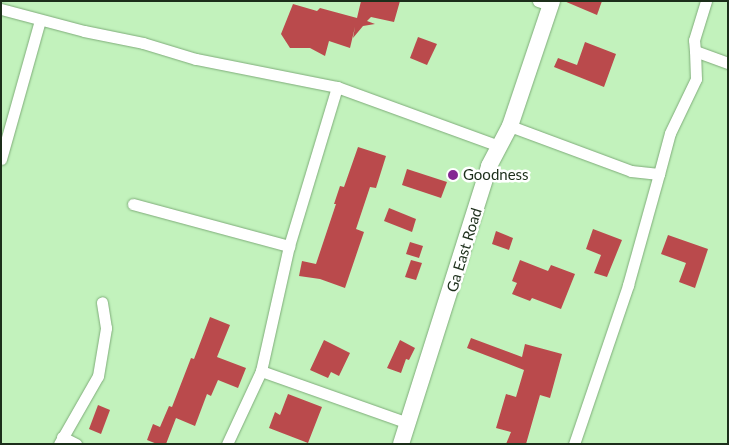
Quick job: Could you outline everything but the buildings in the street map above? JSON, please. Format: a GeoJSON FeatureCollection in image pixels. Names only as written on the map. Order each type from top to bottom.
{"type":"FeatureCollection","features":[{"type":"Feature","properties":{"kind":"street"},"geometry":{"type":"LineString","coordinates":[[574,444],[628,285],[670,133],[696,79],[694,40],[706,1]]}},
{"type":"Feature","properties":{"kind":"street","name":"Ga East Road"},"geometry":{"type":"LineString","coordinates":[[401,444],[490,166],[510,126],[547,3]]}},
{"type":"Feature","properties":{"kind":"street"},"geometry":{"type":"LineString","coordinates":[[1,9],[40,20],[143,43],[196,59],[337,87],[499,146]]}},
{"type":"Feature","properties":{"kind":"street"},"geometry":{"type":"LineString","coordinates":[[2,157],[40,20]]}},
{"type":"Feature","properties":{"kind":"street"},"geometry":{"type":"LineString","coordinates":[[695,52],[728,63]]}},
{"type":"Feature","properties":{"kind":"street"},"geometry":{"type":"LineString","coordinates":[[227,444],[261,371],[289,246],[337,87]]}},
{"type":"Feature","properties":{"kind":"street"},"geometry":{"type":"LineString","coordinates":[[510,126],[631,171],[659,174]]}},
{"type":"Feature","properties":{"kind":"street"},"geometry":{"type":"LineString","coordinates":[[133,204],[289,246]]}},
{"type":"Feature","properties":{"kind":"street"},"geometry":{"type":"LineString","coordinates":[[76,444],[61,440],[98,376],[106,328],[102,302]]}},
{"type":"Feature","properties":{"kind":"street"},"geometry":{"type":"LineString","coordinates":[[261,371],[408,423]]}},
{"type":"Feature","properties":{"kind":"place","name":"Goodness"},"geometry":{"type":"Point","coordinates":[453,175]}}]}
